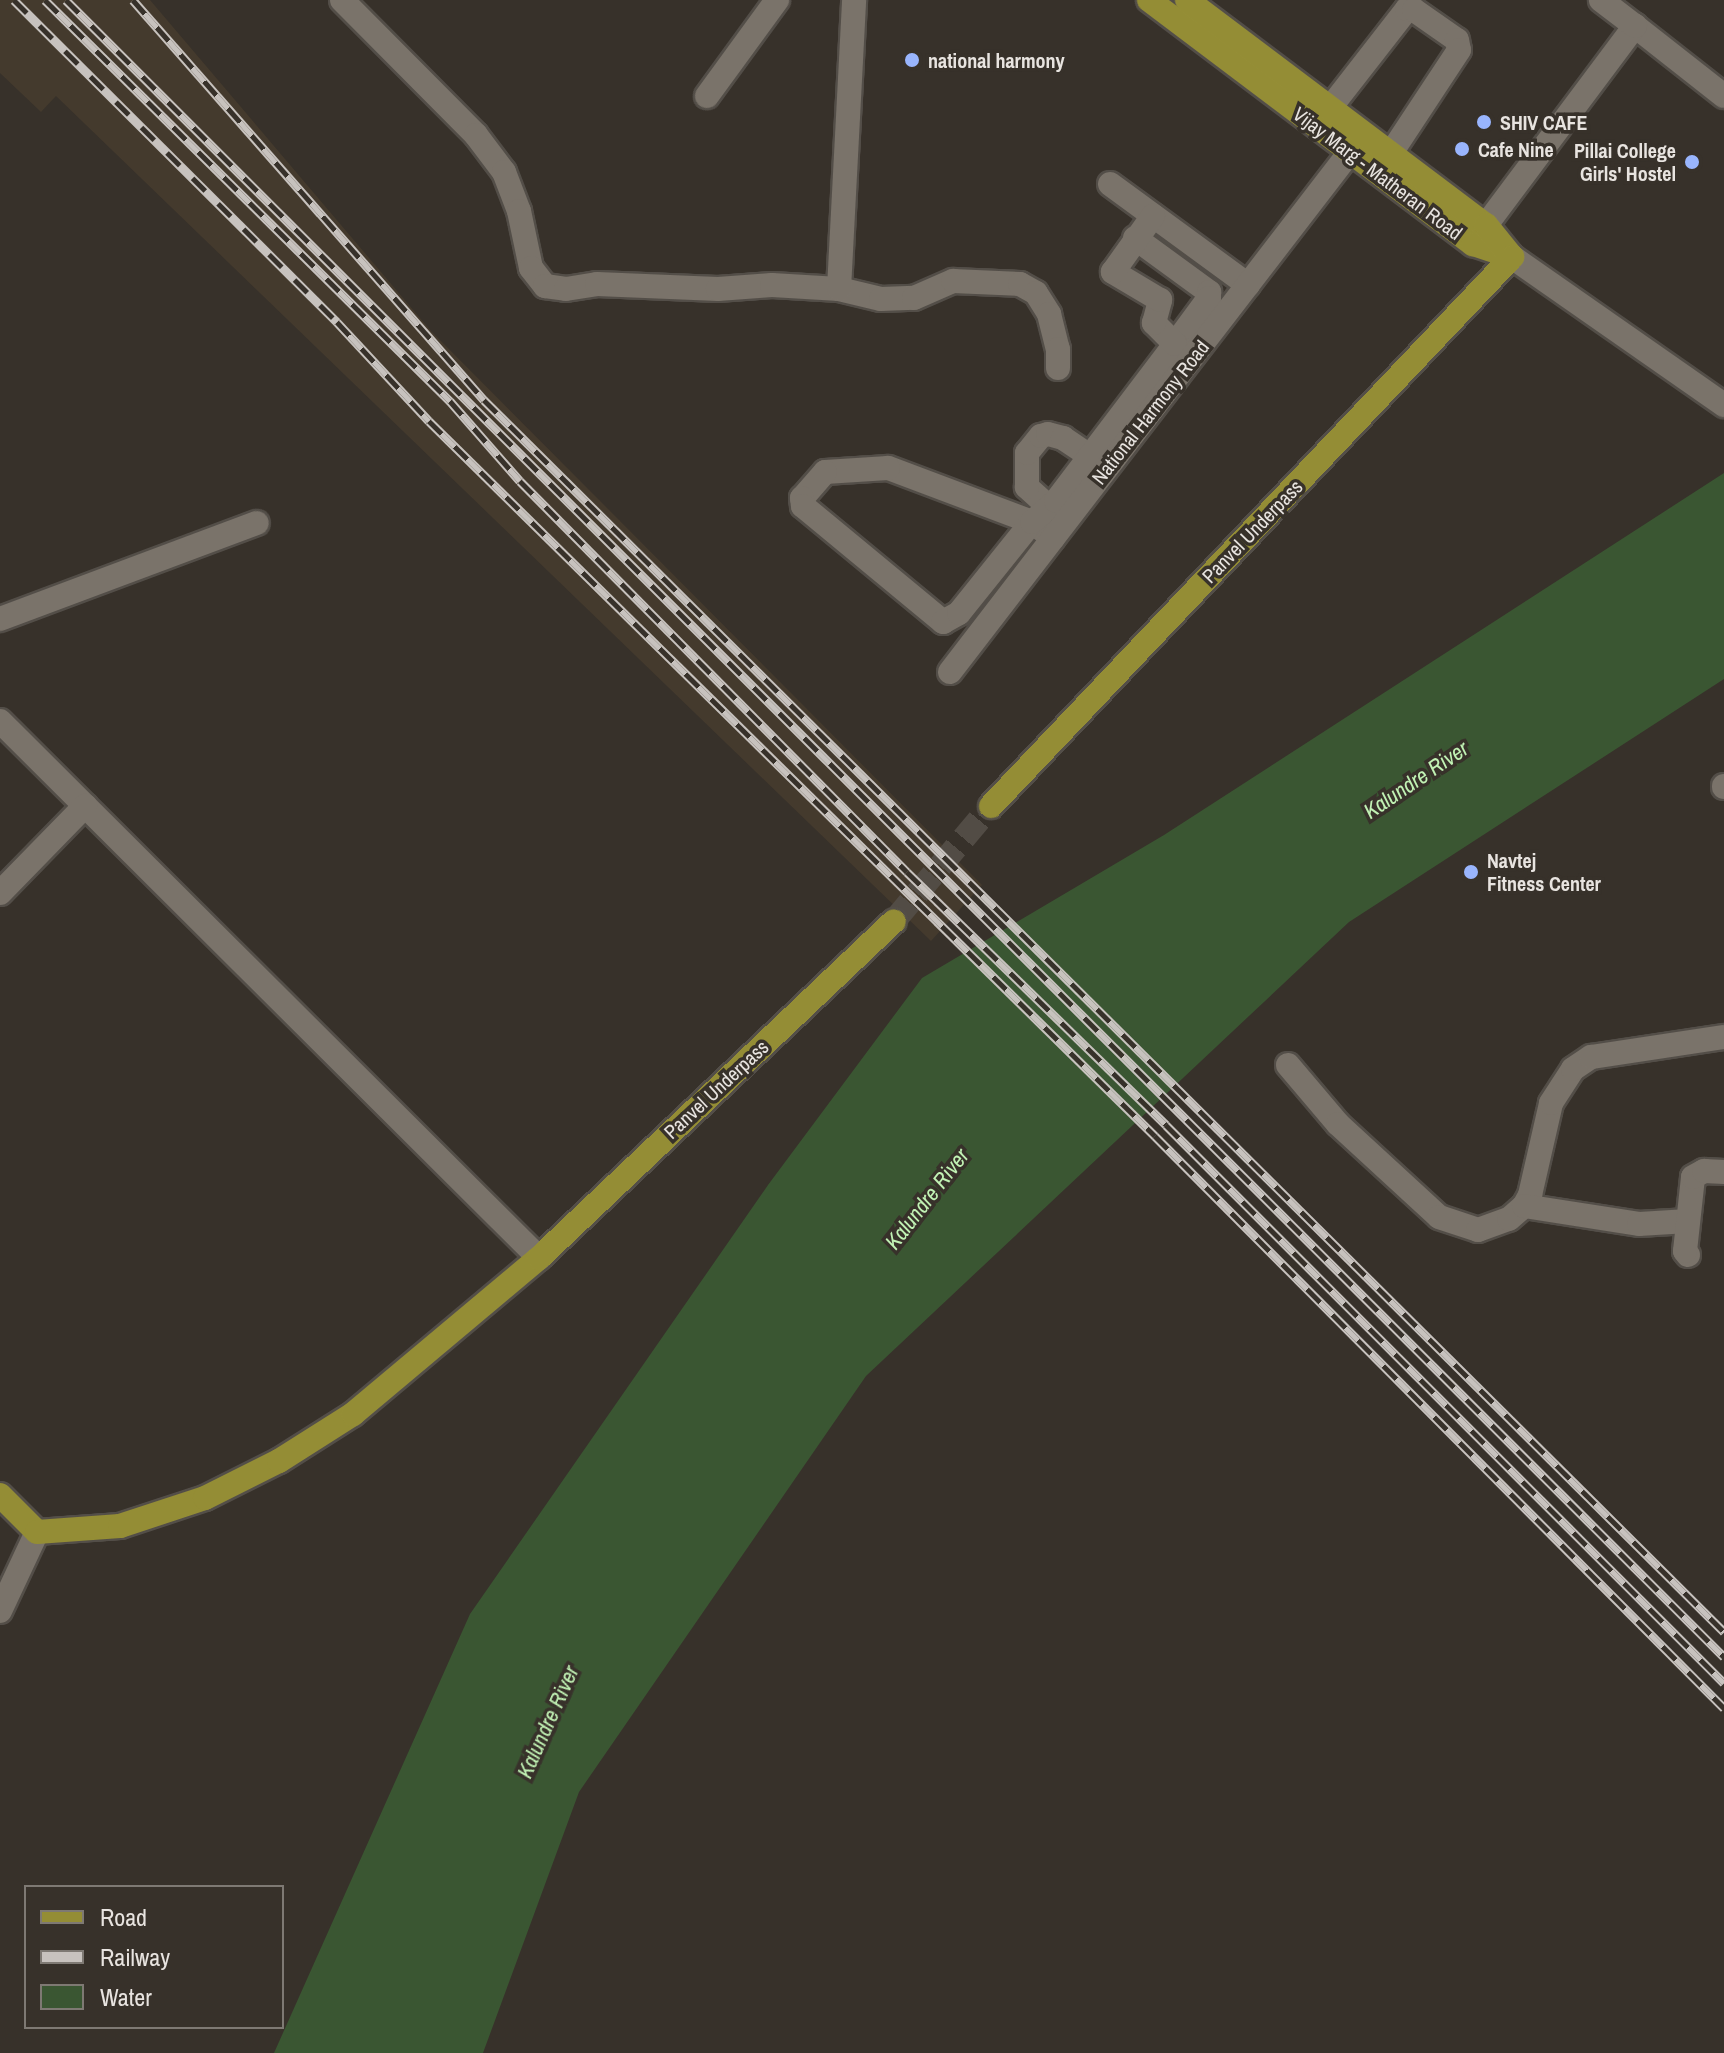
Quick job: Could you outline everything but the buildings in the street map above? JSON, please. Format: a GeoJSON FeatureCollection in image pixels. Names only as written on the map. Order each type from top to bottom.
{"type":"FeatureCollection","features":[{"type":"Feature","properties":{"kind":"main road","name":"Vijay Marg - Matheran Road"},"geometry":{"type":"LineString","coordinates":[[1187,0],[1486,225],[1512,257]]}},
{"type":"Feature","properties":{"kind":"main road","name":"Vijay Marg - Matheran Road"},"geometry":{"type":"LineString","coordinates":[[1152,1],[1473,244],[1512,257]]}},
{"type":"Feature","properties":{"kind":"main road","name":"Panvel Underpass"},"geometry":{"type":"LineString","coordinates":[[991,806],[1512,257]]}},
{"type":"Feature","properties":{"kind":"main road","name":"Panvel Underpass"},"geometry":{"type":"LineString","coordinates":[[37,1532],[120,1526],[205,1498],[279,1461],[353,1414],[539,1258],[894,921]]}},
{"type":"Feature","properties":{"kind":"main road"},"geometry":{"type":"LineString","coordinates":[[0,1495],[37,1532]]}},
{"type":"Feature","properties":{"kind":"street"},"geometry":{"type":"LineString","coordinates":[[342,0],[476,135],[504,172],[519,211],[531,268],[545,286],[566,289],[597,284],[718,289],[772,285],[839,289],[881,299],[914,298],[953,281],[1020,284],[1036,293],[1049,314],[1058,349],[1058,368]]}},
{"type":"Feature","properties":{"kind":"street"},"geometry":{"type":"LineString","coordinates":[[707,96],[777,0]]}},
{"type":"Feature","properties":{"kind":"street"},"geometry":{"type":"LineString","coordinates":[[839,289],[854,0]]}},
{"type":"Feature","properties":{"kind":"street"},"geometry":{"type":"LineString","coordinates":[[1601,0],[1724,96]]}},
{"type":"Feature","properties":{"kind":"street"},"geometry":{"type":"LineString","coordinates":[[1330,108],[1407,9],[1414,10],[1457,40],[1459,50],[1391,153]]}},
{"type":"Feature","properties":{"kind":"street"},"geometry":{"type":"LineString","coordinates":[[1486,225],[1635,26]]}},
{"type":"Feature","properties":{"kind":"street","name":"National Harmony Road"},"geometry":{"type":"LineString","coordinates":[[950,672],[1053,538],[1184,351],[1248,285],[1350,152]]}},
{"type":"Feature","properties":{"kind":"street"},"geometry":{"type":"LineString","coordinates":[[1110,184],[1248,285]]}},
{"type":"Feature","properties":{"kind":"street"},"geometry":{"type":"LineString","coordinates":[[1153,216],[1113,272],[1160,300],[1154,323],[1184,351]]}},
{"type":"Feature","properties":{"kind":"street"},"geometry":{"type":"LineString","coordinates":[[1040,515],[888,468],[825,472],[802,498],[803,506],[943,622],[959,613],[1090,456],[1184,351],[1209,298],[1209,292],[1135,238]]}},
{"type":"Feature","properties":{"kind":"street"},"geometry":{"type":"LineString","coordinates":[[1512,257],[1723,404]]}},
{"type":"Feature","properties":{"kind":"street"},"geometry":{"type":"LineString","coordinates":[[1053,538],[1027,487],[1027,453],[1041,436],[1048,434],[1063,438],[1090,456]]}},
{"type":"Feature","properties":{"kind":"street"},"geometry":{"type":"LineString","coordinates":[[0,619],[257,523]]}},
{"type":"Feature","properties":{"kind":"street"},"geometry":{"type":"LineString","coordinates":[[959,613],[981,631]]}},
{"type":"Feature","properties":{"kind":"street"},"geometry":{"type":"LineString","coordinates":[[0,721],[539,1258]]}},
{"type":"Feature","properties":{"kind":"street"},"geometry":{"type":"LineString","coordinates":[[0,893],[85,806]]}},
{"type":"Feature","properties":{"kind":"street"},"geometry":{"type":"LineString","coordinates":[[1288,1065],[1338,1124],[1439,1217],[1478,1230],[1509,1219],[1524,1206],[1530,1195],[1551,1103],[1573,1069],[1591,1057],[1724,1037]]}},
{"type":"Feature","properties":{"kind":"street"},"geometry":{"type":"LineString","coordinates":[[1688,1255],[1685,1251],[1693,1177],[1704,1171],[1724,1172]]}},
{"type":"Feature","properties":{"kind":"street"},"geometry":{"type":"LineString","coordinates":[[1524,1206],[1639,1224],[1688,1221]]}},
{"type":"Feature","properties":{"kind":"street"},"geometry":{"type":"LineString","coordinates":[[0,1611],[37,1532]]}},
{"type":"Feature","properties":{"kind":"shaded area"},"geometry":{"type":"Polygon","coordinates":[[[0,0],[150,0],[431,331],[982,885],[931,941],[56,96],[41,112],[0,73],[0,0]]]}},
{"type":"Feature","properties":{"kind":"water","name":"Kalundre River"},"geometry":{"type":"Polygon","coordinates":[[[1724,473],[1724,679],[1349,922],[866,1376],[579,1792],[483,2053],[274,2053],[470,1614],[768,1185],[922,978],[1164,835],[1724,473]]]}},
{"type":"Feature","properties":{"kind":"tunnel"},"geometry":{"type":"LineString","coordinates":[[894,921],[991,806]]}},
{"type":"Feature","properties":{"kind":"railway"},"geometry":{"type":"LineString","coordinates":[[14,0],[337,322],[429,421],[1155,1136],[1724,1708]]}},
{"type":"Feature","properties":{"kind":"railway"},"geometry":{"type":"LineString","coordinates":[[45,0],[450,401],[520,481],[907,872],[1166,1125],[1724,1683]]}},
{"type":"Feature","properties":{"kind":"railway"},"geometry":{"type":"LineString","coordinates":[[66,0],[1724,1657]]}},
{"type":"Feature","properties":{"kind":"railway"},"geometry":{"type":"LineString","coordinates":[[133,0],[484,400],[1724,1632]]}},
{"type":"Feature","properties":{"kind":"place","name":"national harmony"},"geometry":{"type":"Point","coordinates":[912,60]}},
{"type":"Feature","properties":{"kind":"place","name":"SHIV CAFE"},"geometry":{"type":"Point","coordinates":[1484,122]}},
{"type":"Feature","properties":{"kind":"place","name":"Cafe Nine"},"geometry":{"type":"Point","coordinates":[1462,149]}},
{"type":"Feature","properties":{"kind":"place","name":"Pillai College Girls' Hostel"},"geometry":{"type":"Point","coordinates":[1692,162]}},
{"type":"Feature","properties":{"kind":"place","name":"Navtej Fitness Center"},"geometry":{"type":"Point","coordinates":[1471,872]}}]}
